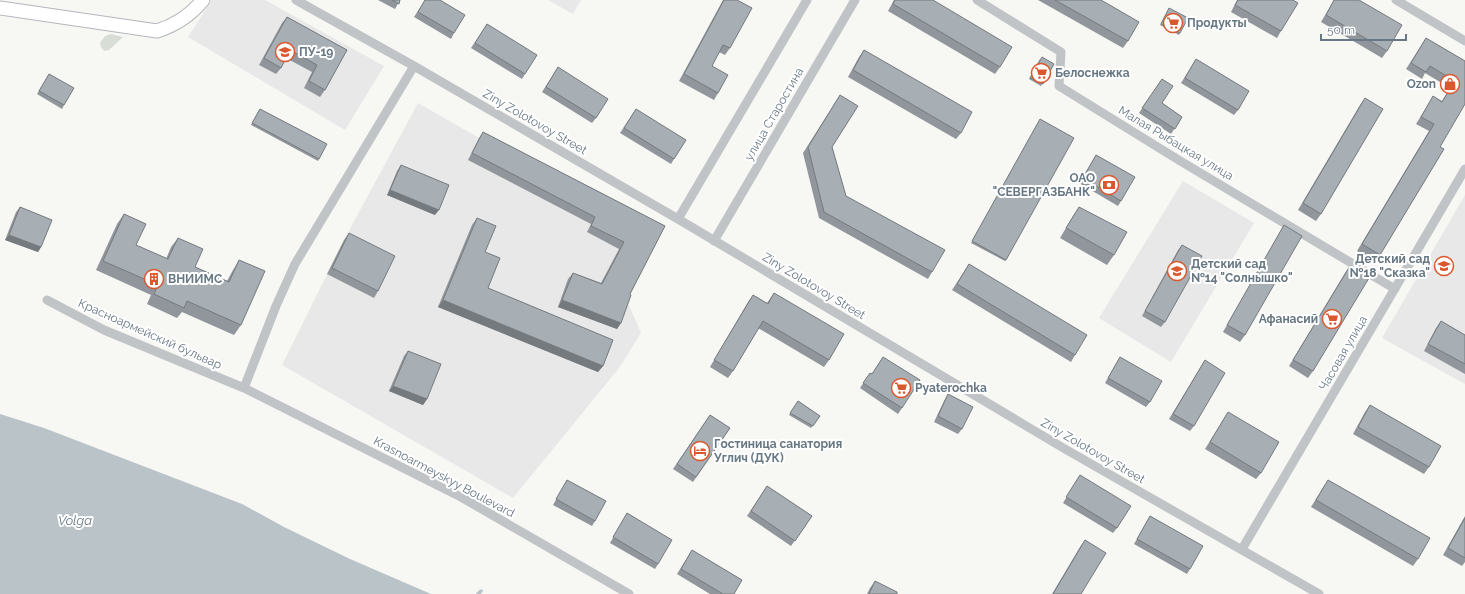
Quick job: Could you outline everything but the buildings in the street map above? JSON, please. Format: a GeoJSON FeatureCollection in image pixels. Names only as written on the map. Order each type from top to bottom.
{"type":"FeatureCollection","features":[{"type":"Feature","properties":{"kind":"street"},"geometry":{"type":"LineString","coordinates":[[0,8],[158,31],[178,23],[203,0]]}},
{"type":"Feature","properties":{"kind":"street","name":"Ziny Zolotovoy Street"},"geometry":{"type":"LineString","coordinates":[[296,0],[414,66],[678,219],[1065,448],[1319,594]]}},
{"type":"Feature","properties":{"kind":"street"},"geometry":{"type":"LineString","coordinates":[[678,219],[807,0]]}},
{"type":"Feature","properties":{"kind":"street","name":"улица Старостина"},"geometry":{"type":"LineString","coordinates":[[714,241],[855,0]]}},
{"type":"Feature","properties":{"kind":"street","name":"Малая Рыбацкая улица"},"geometry":{"type":"LineString","coordinates":[[977,0],[1061,52],[1059,86],[1177,159],[1395,289]]}},
{"type":"Feature","properties":{"kind":"street"},"geometry":{"type":"LineString","coordinates":[[1396,0],[1465,41]]}},
{"type":"Feature","properties":{"kind":"street"},"geometry":{"type":"LineString","coordinates":[[244,388],[294,264],[414,66]]}},
{"type":"Feature","properties":{"kind":"street","name":"Часовая улица"},"geometry":{"type":"LineString","coordinates":[[1242,549],[1465,169]]}},
{"type":"Feature","properties":{"kind":"street","name":"Красноармейский бульвар"},"geometry":{"type":"LineString","coordinates":[[47,300],[104,330],[244,388]]}},
{"type":"Feature","properties":{"kind":"street","name":"Krasnoarmeyskyy Boulevard"},"geometry":{"type":"LineString","coordinates":[[244,388],[461,497],[629,594]]}},
{"type":"Feature","properties":{"kind":"shaded area","name":"ПУ-19"},"geometry":{"type":"Polygon","coordinates":[[[212,0],[265,0],[384,66],[345,130],[188,37],[212,0]]]}},
{"type":"Feature","properties":{"kind":"shaded area"},"geometry":{"type":"Polygon","coordinates":[[[548,0],[581,0],[573,14],[548,0]]]}},
{"type":"Feature","properties":{"kind":"shaded area"},"geometry":{"type":"Polygon","coordinates":[[[111,34],[123,37],[109,50],[104,51],[100,43],[105,36],[111,34]]]}},
{"type":"Feature","properties":{"kind":"shaded area"},"geometry":{"type":"Polygon","coordinates":[[[418,103],[479,138],[661,233],[630,292],[627,301],[641,333],[619,368],[513,498],[282,365],[344,240],[418,103]]]}},
{"type":"Feature","properties":{"kind":"shaded area","name":"Детский сад №14 \"Солнышко\""},"geometry":{"type":"Polygon","coordinates":[[[1183,181],[1254,223],[1171,362],[1099,318],[1183,181]]]}},
{"type":"Feature","properties":{"kind":"shaded area","name":"Детский сад №18 \"Сказка\""},"geometry":{"type":"Polygon","coordinates":[[[1465,195],[1465,384],[1382,338],[1465,195]]]}},
{"type":"Feature","properties":{"kind":"water","name":"Volga"},"geometry":{"type":"Polygon","coordinates":[[[0,414],[44,428],[242,504],[284,527],[350,559],[431,594],[0,594],[0,414]]]}},
{"type":"Feature","properties":{"kind":"waterway"},"geometry":{"type":"LineString","coordinates":[[478,594],[481,591]]}},
{"type":"Feature","properties":{"kind":"place","name":"Продукты"},"geometry":{"type":"Point","coordinates":[1173,23]}},
{"type":"Feature","properties":{"kind":"place","name":"ПУ-19"},"geometry":{"type":"Point","coordinates":[285,52]}},
{"type":"Feature","properties":{"kind":"place","name":"Белоснежка"},"geometry":{"type":"Point","coordinates":[1041,73]}},
{"type":"Feature","properties":{"kind":"place","name":"Ozon"},"geometry":{"type":"Point","coordinates":[1450,84]}},
{"type":"Feature","properties":{"kind":"place","name":"ОАО \"СЕВЕРГАЗБАНК\""},"geometry":{"type":"Point","coordinates":[1109,185]}},
{"type":"Feature","properties":{"kind":"place","name":"Детский сад №18 \"Сказка\""},"geometry":{"type":"Point","coordinates":[1444,266]}},
{"type":"Feature","properties":{"kind":"place","name":"Детский сад №14 \"Солнышко\""},"geometry":{"type":"Point","coordinates":[1177,271]}},
{"type":"Feature","properties":{"kind":"place","name":"ВНИИМС"},"geometry":{"type":"Point","coordinates":[154,279]}},
{"type":"Feature","properties":{"kind":"place","name":"Афанасий"},"geometry":{"type":"Point","coordinates":[1332,319]}},
{"type":"Feature","properties":{"kind":"place","name":"Pyaterochka"},"geometry":{"type":"Point","coordinates":[901,388]}},
{"type":"Feature","properties":{"kind":"place","name":"Гостиница санатория Углич (ДУК)"},"geometry":{"type":"Point","coordinates":[700,451]}}]}
